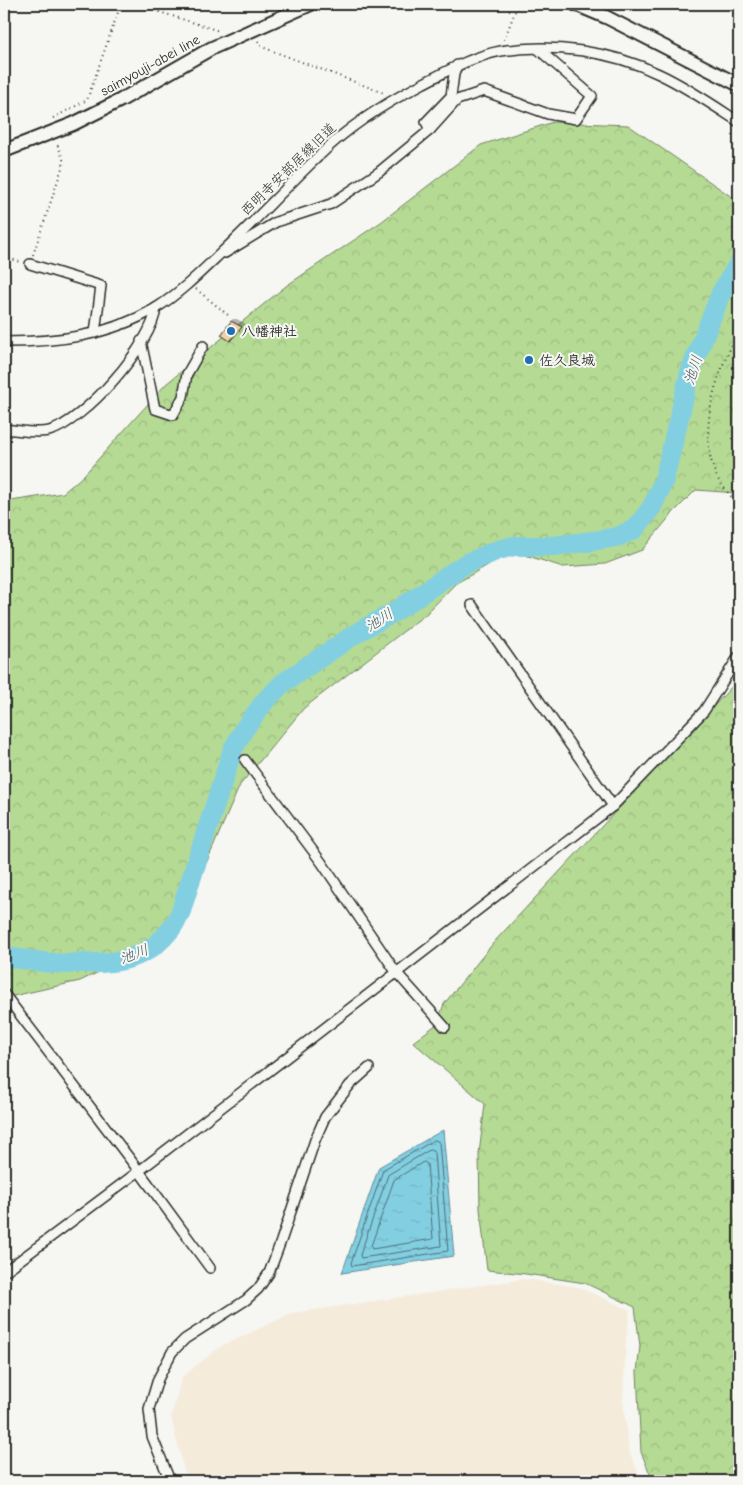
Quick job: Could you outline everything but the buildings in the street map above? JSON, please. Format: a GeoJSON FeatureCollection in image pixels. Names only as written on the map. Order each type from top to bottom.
{"type":"FeatureCollection","features":[{"type":"Feature","properties":{"kind":"main road","name":"saimyouji-abei line"},"geometry":{"type":"LineString","coordinates":[[4,151],[53,132],[121,100],[225,42],[311,4]]}},
{"type":"Feature","properties":{"kind":"main road"},"geometry":{"type":"LineString","coordinates":[[575,4],[606,17],[739,85]]}},
{"type":"Feature","properties":{"kind":"street","name":"西明寺安部居線旧道"},"geometry":{"type":"LineString","coordinates":[[4,342],[40,342],[80,337],[120,326],[156,308],[193,280],[322,152],[351,128],[396,97],[457,65],[500,51],[550,48],[582,51],[623,60],[659,73],[739,122]]}},
{"type":"Feature","properties":{"kind":"street"},"geometry":{"type":"LineString","coordinates":[[214,259],[276,222],[331,204],[379,172],[430,130],[458,100],[484,91],[548,114],[576,119],[592,96],[538,49]]}},
{"type":"Feature","properties":{"kind":"street"},"geometry":{"type":"LineString","coordinates":[[430,130],[426,122],[451,96],[457,65]]}},
{"type":"Feature","properties":{"kind":"street"},"geometry":{"type":"LineString","coordinates":[[30,264],[101,286],[95,333]]}},
{"type":"Feature","properties":{"kind":"street"},"geometry":{"type":"LineString","coordinates":[[4,429],[48,431],[64,425],[85,410],[114,381],[142,341],[155,318],[156,308]]}},
{"type":"Feature","properties":{"kind":"street"},"geometry":{"type":"LineString","coordinates":[[142,341],[155,409],[173,415],[183,397],[187,374],[203,346]]}},
{"type":"Feature","properties":{"kind":"street"},"geometry":{"type":"LineString","coordinates":[[472,605],[613,806]]}},
{"type":"Feature","properties":{"kind":"street"},"geometry":{"type":"LineString","coordinates":[[4,1272],[139,1171],[613,806],[704,712],[739,656]]}},
{"type":"Feature","properties":{"kind":"street"},"geometry":{"type":"LineString","coordinates":[[245,760],[322,863],[396,972],[445,1027]]}},
{"type":"Feature","properties":{"kind":"street"},"geometry":{"type":"LineString","coordinates":[[4,994],[139,1171],[210,1268]]}},
{"type":"Feature","properties":{"kind":"street"},"geometry":{"type":"LineString","coordinates":[[170,1481],[152,1436],[149,1409],[158,1379],[172,1352],[185,1339],[246,1300],[258,1289],[269,1273],[282,1241],[314,1140],[325,1117],[350,1085],[369,1068]]}},
{"type":"Feature","properties":{"kind":"path"},"geometry":{"type":"LineString","coordinates":[[4,257],[30,264],[64,162],[48,120],[87,100],[121,4]]}},
{"type":"Feature","properties":{"kind":"path"},"geometry":{"type":"LineString","coordinates":[[135,4],[219,31],[225,42]]}},
{"type":"Feature","properties":{"kind":"path"},"geometry":{"type":"LineString","coordinates":[[500,51],[518,4]]}},
{"type":"Feature","properties":{"kind":"path"},"geometry":{"type":"LineString","coordinates":[[251,30],[262,47],[396,97]]}},
{"type":"Feature","properties":{"kind":"path"},"geometry":{"type":"LineString","coordinates":[[194,288],[228,315]]}},
{"type":"Feature","properties":{"kind":"path"},"geometry":{"type":"LineString","coordinates":[[739,332],[728,352],[718,380],[710,414],[708,434],[710,453],[716,477],[739,506]]}},
{"type":"Feature","properties":{"kind":"shaded area"},"geometry":{"type":"Polygon","coordinates":[[[524,1279],[578,1287],[630,1310],[626,1341],[623,1401],[629,1451],[642,1481],[190,1481],[184,1470],[171,1417],[182,1377],[221,1346],[293,1313],[524,1279]]]}},
{"type":"Feature","properties":{"kind":"green space"},"geometry":{"type":"Polygon","coordinates":[[[553,122],[628,125],[739,202],[739,496],[737,493],[696,490],[672,514],[642,550],[605,564],[563,567],[512,551],[455,584],[426,614],[304,708],[240,785],[189,903],[152,947],[80,981],[4,998],[4,502],[63,493],[83,476],[166,384],[286,286],[381,222],[481,145],[553,122]]]}},
{"type":"Feature","properties":{"kind":"green space"},"geometry":{"type":"Polygon","coordinates":[[[739,679],[739,1481],[653,1481],[641,1452],[637,1372],[640,1346],[635,1307],[585,1283],[487,1270],[480,1209],[479,1154],[485,1104],[413,1042],[437,1024],[444,1004],[495,941],[739,679]]]}},
{"type":"Feature","properties":{"kind":"water"},"geometry":{"type":"Polygon","coordinates":[[[443,1130],[454,1256],[342,1273],[379,1167],[443,1130]]]}},
{"type":"Feature","properties":{"kind":"waterway","name":"池川"},"geometry":{"type":"LineString","coordinates":[[4,957],[65,964],[106,963],[137,956],[156,945],[174,925],[183,906],[233,749],[245,728],[265,701],[283,683],[358,632],[396,611],[465,564],[498,550],[514,546],[553,546],[593,541],[617,537],[635,529],[652,507],[664,480],[690,372],[721,293],[739,263]]}},
{"type":"Feature","properties":{"kind":"place","name":"八幡神社"},"geometry":{"type":"Point","coordinates":[231,331]}},
{"type":"Feature","properties":{"kind":"place","name":"佐久良城"},"geometry":{"type":"Point","coordinates":[529,360]}}]}
